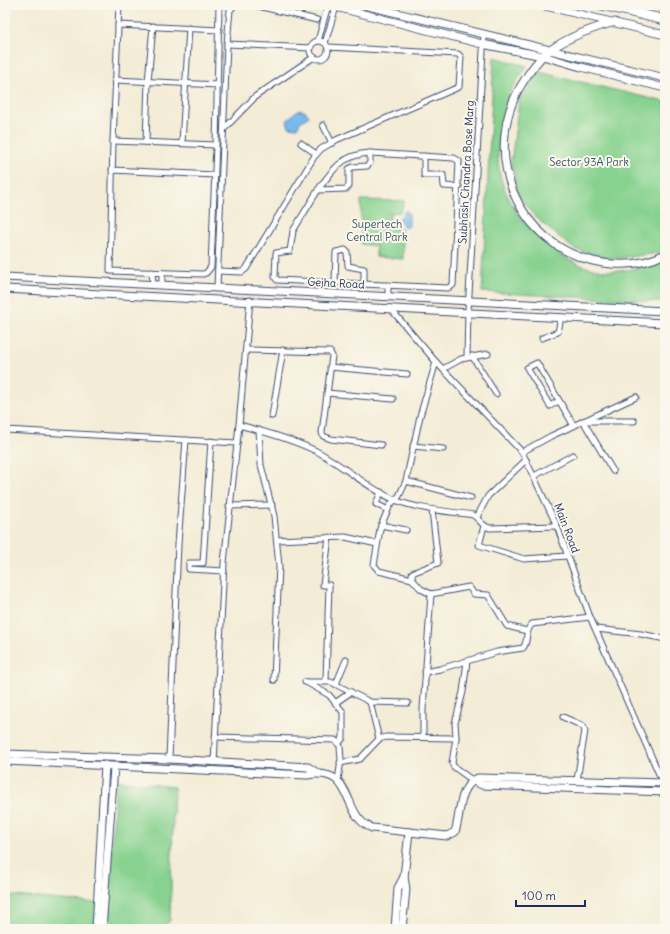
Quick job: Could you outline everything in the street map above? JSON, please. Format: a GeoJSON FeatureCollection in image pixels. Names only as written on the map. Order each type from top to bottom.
{"type":"FeatureCollection","features":[{"type":"Feature","properties":{"kind":"highway"},"geometry":{"type":"LineString","coordinates":[[602,5],[665,20]]}},
{"type":"Feature","properties":{"kind":"highway"},"geometry":{"type":"LineString","coordinates":[[657,5],[665,7]]}},
{"type":"Feature","properties":{"kind":"street"},"geometry":{"type":"LineString","coordinates":[[119,5],[115,80],[110,272],[203,274],[210,269],[215,175],[219,5]]}},
{"type":"Feature","properties":{"kind":"street"},"geometry":{"type":"LineString","coordinates":[[217,288],[227,44],[230,10],[235,5]]}},
{"type":"Feature","properties":{"kind":"street"},"geometry":{"type":"LineString","coordinates":[[244,5],[254,5],[317,20]]}},
{"type":"Feature","properties":{"kind":"street"},"geometry":{"type":"LineString","coordinates":[[318,41],[328,5],[482,44],[543,56],[665,88]]}},
{"type":"Feature","properties":{"kind":"street"},"geometry":{"type":"LineString","coordinates":[[364,5],[665,78]]}},
{"type":"Feature","properties":{"kind":"street"},"geometry":{"type":"LineString","coordinates":[[541,5],[665,35]]}},
{"type":"Feature","properties":{"kind":"street"},"geometry":{"type":"LineString","coordinates":[[318,41],[313,43],[311,53],[318,59],[324,58],[328,52],[327,45],[330,26],[336,7]]}},
{"type":"Feature","properties":{"kind":"street"},"geometry":{"type":"LineString","coordinates":[[615,22],[584,31],[543,56],[520,86],[512,102],[506,125],[504,155],[508,180],[514,196],[524,214],[537,231],[555,245],[572,255],[591,261],[614,265],[636,264],[656,259],[665,254]]}},
{"type":"Feature","properties":{"kind":"street"},"geometry":{"type":"LineString","coordinates":[[322,24],[330,26]]}},
{"type":"Feature","properties":{"kind":"street"},"geometry":{"type":"LineString","coordinates":[[118,25],[219,30]]}},
{"type":"Feature","properties":{"kind":"street"},"geometry":{"type":"LineString","coordinates":[[146,142],[152,26]]}},
{"type":"Feature","properties":{"kind":"street"},"geometry":{"type":"LineString","coordinates":[[182,143],[189,28]]}},
{"type":"Feature","properties":{"kind":"street","name":"Subhash Chandra Bose Marg"},"geometry":{"type":"LineString","coordinates":[[470,357],[468,311],[482,44],[484,34]]}},
{"type":"Feature","properties":{"kind":"street"},"geometry":{"type":"LineString","coordinates":[[218,271],[242,272],[246,269],[316,154],[321,149],[457,89],[460,84],[461,57],[458,54],[327,45],[318,41]]}},
{"type":"Feature","properties":{"kind":"street"},"geometry":{"type":"LineString","coordinates":[[227,44],[311,48]]}},
{"type":"Feature","properties":{"kind":"street"},"geometry":{"type":"LineString","coordinates":[[224,129],[256,96],[314,57]]}},
{"type":"Feature","properties":{"kind":"street"},"geometry":{"type":"LineString","coordinates":[[115,80],[218,85]]}},
{"type":"Feature","properties":{"kind":"street"},"geometry":{"type":"LineString","coordinates":[[322,125],[332,143]]}},
{"type":"Feature","properties":{"kind":"street"},"geometry":{"type":"LineString","coordinates":[[113,141],[216,145]]}},
{"type":"Feature","properties":{"kind":"street"},"geometry":{"type":"LineString","coordinates":[[301,143],[316,154]]}},
{"type":"Feature","properties":{"kind":"street"},"geometry":{"type":"LineString","coordinates":[[318,190],[346,189],[349,186],[349,169],[353,167],[367,166],[370,163],[370,153]]}},
{"type":"Feature","properties":{"kind":"street"},"geometry":{"type":"LineString","coordinates":[[370,153],[457,159],[460,165],[458,221],[452,287],[277,280],[275,277],[276,253],[290,251],[293,231],[318,190],[337,165],[357,155],[370,153]]}},
{"type":"Feature","properties":{"kind":"street"},"geometry":{"type":"LineString","coordinates":[[424,156],[424,175],[443,175],[444,186],[459,187]]}},
{"type":"Feature","properties":{"kind":"street"},"geometry":{"type":"LineString","coordinates":[[112,170],[215,175]]}},
{"type":"Feature","properties":{"kind":"street"},"geometry":{"type":"LineString","coordinates":[[458,221],[473,221]]}},
{"type":"Feature","properties":{"kind":"street"},"geometry":{"type":"LineString","coordinates":[[335,282],[336,252],[345,250],[347,252],[348,266],[364,269],[364,284]]}},
{"type":"Feature","properties":{"kind":"street"},"geometry":{"type":"LineString","coordinates":[[152,272],[153,284]]}},
{"type":"Feature","properties":{"kind":"street"},"geometry":{"type":"LineString","coordinates":[[162,273],[162,285]]}},
{"type":"Feature","properties":{"kind":"street","name":"Gejha Road"},"geometry":{"type":"LineString","coordinates":[[5,277],[665,311]]}},
{"type":"Feature","properties":{"kind":"street"},"geometry":{"type":"LineString","coordinates":[[388,285],[388,297]]}},
{"type":"Feature","properties":{"kind":"street","name":"Gejha Road"},"geometry":{"type":"LineString","coordinates":[[5,289],[468,311],[665,323]]}},
{"type":"Feature","properties":{"kind":"street"},"geometry":{"type":"LineString","coordinates":[[214,763],[224,571],[229,506],[239,425],[250,300]]}},
{"type":"Feature","properties":{"kind":"street","name":"Main Road"},"geometry":{"type":"LineString","coordinates":[[390,308],[436,362],[522,452],[557,526],[590,617],[664,783],[665,792]]}},
{"type":"Feature","properties":{"kind":"street"},"geometry":{"type":"LineString","coordinates":[[542,338],[558,332],[561,317]]}},
{"type":"Feature","properties":{"kind":"street"},"geometry":{"type":"LineString","coordinates":[[246,350],[328,351],[332,354],[322,432],[323,436],[331,439],[381,446]]}},
{"type":"Feature","properties":{"kind":"street"},"geometry":{"type":"LineString","coordinates":[[272,416],[283,350]]}},
{"type":"Feature","properties":{"kind":"street"},"geometry":{"type":"LineString","coordinates":[[443,369],[457,361],[488,354]]}},
{"type":"Feature","properties":{"kind":"street"},"geometry":{"type":"LineString","coordinates":[[470,357],[496,394]]}},
{"type":"Feature","properties":{"kind":"street"},"geometry":{"type":"LineString","coordinates":[[436,362],[423,404],[404,489],[388,510],[381,525],[374,561],[375,568],[379,571],[412,579],[421,589],[431,594],[469,587],[474,594],[488,595],[507,626],[527,631]]}},
{"type":"Feature","properties":{"kind":"street"},"geometry":{"type":"LineString","coordinates":[[559,401],[550,406],[527,368],[537,363],[574,426]]}},
{"type":"Feature","properties":{"kind":"street"},"geometry":{"type":"LineString","coordinates":[[330,367],[407,374]]}},
{"type":"Feature","properties":{"kind":"street"},"geometry":{"type":"LineString","coordinates":[[327,393],[393,399]]}},
{"type":"Feature","properties":{"kind":"street"},"geometry":{"type":"LineString","coordinates":[[522,452],[551,436],[636,397]]}},
{"type":"Feature","properties":{"kind":"street"},"geometry":{"type":"LineString","coordinates":[[583,421],[634,421]]}},
{"type":"Feature","properties":{"kind":"street"},"geometry":{"type":"LineString","coordinates":[[583,421],[613,471]]}},
{"type":"Feature","properties":{"kind":"street"},"geometry":{"type":"LineString","coordinates":[[239,425],[259,430],[315,451],[358,479],[396,500],[432,510],[477,517],[484,526],[490,528],[557,526]]}},
{"type":"Feature","properties":{"kind":"street"},"geometry":{"type":"LineString","coordinates":[[5,430],[237,442]]}},
{"type":"Feature","properties":{"kind":"street"},"geometry":{"type":"LineString","coordinates":[[259,430],[261,465],[272,505],[279,566],[274,680]]}},
{"type":"Feature","properties":{"kind":"street"},"geometry":{"type":"LineString","coordinates":[[170,759],[178,544],[186,440]]}},
{"type":"Feature","properties":{"kind":"street"},"geometry":{"type":"LineString","coordinates":[[211,441],[203,563],[189,563],[189,569],[224,571]]}},
{"type":"Feature","properties":{"kind":"street"},"geometry":{"type":"LineString","coordinates":[[413,446],[442,449]]}},
{"type":"Feature","properties":{"kind":"street"},"geometry":{"type":"LineString","coordinates":[[534,476],[573,454]]}},
{"type":"Feature","properties":{"kind":"street"},"geometry":{"type":"LineString","coordinates":[[477,517],[488,496],[526,460]]}},
{"type":"Feature","properties":{"kind":"street"},"geometry":{"type":"LineString","coordinates":[[406,482],[471,498]]}},
{"type":"Feature","properties":{"kind":"street"},"geometry":{"type":"LineString","coordinates":[[381,492],[376,504],[388,510]]}},
{"type":"Feature","properties":{"kind":"street"},"geometry":{"type":"LineString","coordinates":[[229,506],[272,505]]}},
{"type":"Feature","properties":{"kind":"street"},"geometry":{"type":"LineString","coordinates":[[412,579],[412,573],[438,563],[432,510]]}},
{"type":"Feature","properties":{"kind":"street"},"geometry":{"type":"LineString","coordinates":[[381,525],[406,530]]}},
{"type":"Feature","properties":{"kind":"street"},"geometry":{"type":"LineString","coordinates":[[484,526],[479,546],[524,559],[567,556]]}},
{"type":"Feature","properties":{"kind":"street"},"geometry":{"type":"LineString","coordinates":[[326,681],[329,585],[323,585],[329,537]]}},
{"type":"Feature","properties":{"kind":"street"},"geometry":{"type":"LineString","coordinates":[[277,540],[345,537],[377,544]]}},
{"type":"Feature","properties":{"kind":"street"},"geometry":{"type":"LineString","coordinates":[[423,737],[425,672],[431,594]]}},
{"type":"Feature","properties":{"kind":"street"},"geometry":{"type":"LineString","coordinates":[[425,672],[497,652],[522,648],[526,644],[529,626],[535,623],[590,617]]}},
{"type":"Feature","properties":{"kind":"street"},"geometry":{"type":"LineString","coordinates":[[596,628],[665,639]]}},
{"type":"Feature","properties":{"kind":"street"},"geometry":{"type":"LineString","coordinates":[[336,684],[346,660]]}},
{"type":"Feature","properties":{"kind":"street"},"geometry":{"type":"LineString","coordinates":[[468,661],[463,692],[454,723],[456,738],[452,765],[472,780],[482,785],[665,792]]}},
{"type":"Feature","properties":{"kind":"street"},"geometry":{"type":"LineString","coordinates":[[338,780],[340,763],[339,743],[343,738],[343,712],[329,695],[305,682],[326,681],[336,684],[370,702],[408,703]]}},
{"type":"Feature","properties":{"kind":"street"},"geometry":{"type":"LineString","coordinates":[[335,703],[351,692]]}},
{"type":"Feature","properties":{"kind":"street"},"geometry":{"type":"LineString","coordinates":[[370,702],[379,739]]}},
{"type":"Feature","properties":{"kind":"street"},"geometry":{"type":"LineString","coordinates":[[563,717],[585,728],[585,737],[577,780]]}},
{"type":"Feature","properties":{"kind":"street"},"geometry":{"type":"LineString","coordinates":[[340,763],[360,759],[379,739],[392,736],[456,738]]}},
{"type":"Feature","properties":{"kind":"street"},"geometry":{"type":"LineString","coordinates":[[215,737],[335,740],[339,743]]}},
{"type":"Feature","properties":{"kind":"street"},"geometry":{"type":"LineString","coordinates":[[5,754],[170,759],[205,766],[214,763],[308,767],[317,773]]}},
{"type":"Feature","properties":{"kind":"street"},"geometry":{"type":"LineString","coordinates":[[157,759],[157,767]]}},
{"type":"Feature","properties":{"kind":"street"},"geometry":{"type":"LineString","coordinates":[[5,761],[114,766],[205,766],[307,775],[317,773],[327,774],[338,780],[347,794],[357,818],[364,825],[372,828],[446,836],[452,834],[456,828],[463,796],[472,780],[483,776],[664,783]]}},
{"type":"Feature","properties":{"kind":"street"},"geometry":{"type":"LineString","coordinates":[[96,929],[105,765]]}},
{"type":"Feature","properties":{"kind":"street"},"geometry":{"type":"LineString","coordinates":[[102,929],[114,766]]}},
{"type":"Feature","properties":{"kind":"street"},"geometry":{"type":"LineString","coordinates":[[402,929],[398,888],[404,877],[409,832]]}},
{"type":"Feature","properties":{"kind":"street"},"geometry":{"type":"LineString","coordinates":[[395,929],[400,903]]}},
{"type":"Feature","properties":{"kind":"green space"},"geometry":{"type":"Polygon","coordinates":[[[494,57],[527,66],[514,85],[505,105],[499,143],[499,170],[504,188],[513,206],[525,223],[556,252],[574,262],[593,269],[612,271],[625,270],[638,268],[665,260],[665,302],[482,292],[494,57]]]}},
{"type":"Feature","properties":{"kind":"green space","name":"Sector 93A Park"},"geometry":{"type":"Polygon","coordinates":[[[539,72],[665,102],[665,249],[660,253],[612,259],[574,249],[537,219],[518,195],[511,163],[519,101],[539,72]]]}},
{"type":"Feature","properties":{"kind":"green space","name":"Supertech Central Park"},"geometry":{"type":"Polygon","coordinates":[[[361,200],[405,201],[400,212],[390,213],[390,221],[394,223],[394,229],[401,229],[403,238],[403,259],[376,257],[376,246],[361,244],[361,200]]]}},
{"type":"Feature","properties":{"kind":"green space"},"geometry":{"type":"Polygon","coordinates":[[[116,780],[174,787],[170,921],[161,929],[12,929],[5,922],[5,895],[108,904],[116,780]]]}},
{"type":"Feature","properties":{"kind":"water"},"geometry":{"type":"Polygon","coordinates":[[[301,110],[306,112],[309,116],[300,122],[297,128],[289,127],[287,121],[295,112],[301,110]]]}},
{"type":"Feature","properties":{"kind":"water"},"geometry":{"type":"Polygon","coordinates":[[[406,210],[409,214],[409,226],[407,228],[404,227],[399,219],[406,210]]]}}]}
